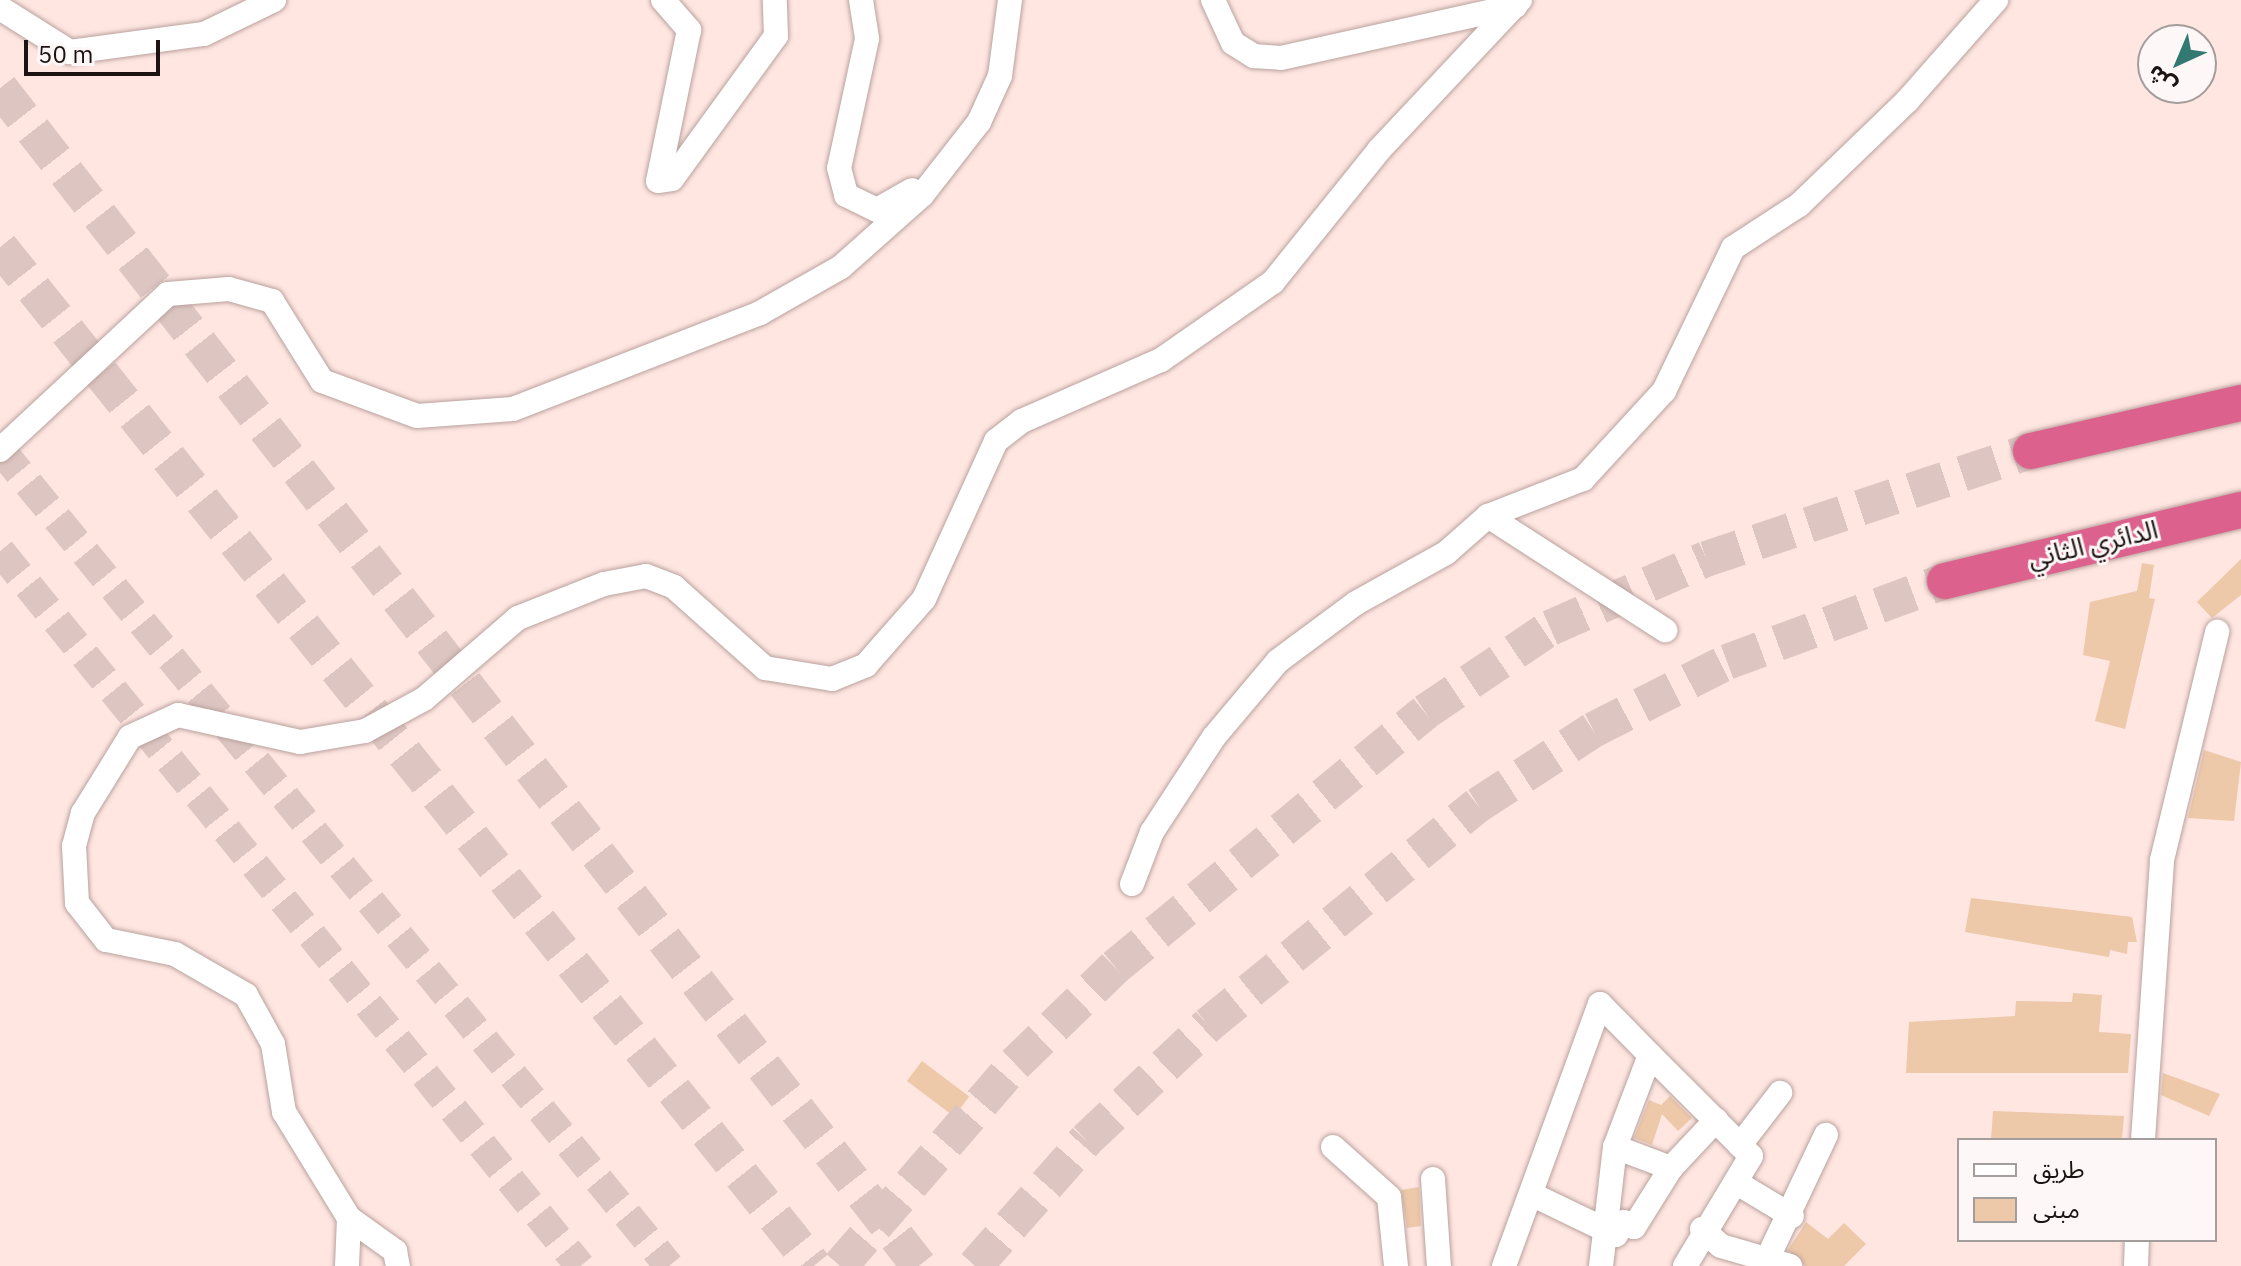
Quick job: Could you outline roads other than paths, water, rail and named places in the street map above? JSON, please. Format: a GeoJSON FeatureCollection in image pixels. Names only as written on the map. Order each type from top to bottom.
{"type":"FeatureCollection","features":[{"type":"Feature","properties":{"kind":"highway"},"geometry":{"type":"LineString","coordinates":[[2031,451],[2241,403]]}},
{"type":"Feature","properties":{"kind":"highway","name":"الدائري الثاني"},"geometry":{"type":"LineString","coordinates":[[1945,581],[2241,510]]}},
{"type":"Feature","properties":{"kind":"street"},"geometry":{"type":"LineString","coordinates":[[0,8],[70,52],[204,34],[274,0]]}},
{"type":"Feature","properties":{"kind":"street"},"geometry":{"type":"LineString","coordinates":[[663,0],[689,30],[658,181],[672,179],[776,36],[775,0]]}},
{"type":"Feature","properties":{"kind":"street"},"geometry":{"type":"LineString","coordinates":[[861,0],[867,39],[839,168],[846,195],[877,210],[938,174]]}},
{"type":"Feature","properties":{"kind":"street"},"geometry":{"type":"LineString","coordinates":[[0,450],[168,294],[229,289],[272,301],[322,381],[355,397],[417,416],[513,409],[760,313],[841,267],[938,174],[979,122],[1000,76],[1010,0]]}},
{"type":"Feature","properties":{"kind":"street"},"geometry":{"type":"LineString","coordinates":[[1213,0],[1233,43],[1254,56],[1281,58],[1517,3]]}},
{"type":"Feature","properties":{"kind":"street"},"geometry":{"type":"LineString","coordinates":[[1132,884],[1152,832],[1214,737],[1278,661],[1356,603],[1446,553],[1488,516],[1583,479],[1664,391],[1733,248],[1799,205],[1907,101],[1996,0]]}},
{"type":"Feature","properties":{"kind":"street"},"geometry":{"type":"LineString","coordinates":[[398,1266],[395,1251],[349,1218],[284,1112],[273,1044],[246,995],[175,954],[106,940],[77,903],[74,846],[83,813],[130,737],[178,715],[300,742],[365,731],[424,699],[518,618],[604,584],[646,576],[674,587],[765,668],[832,679],[866,665],[924,599],[996,441],[1022,421],[1161,360],[1273,282],[1379,150],[1517,3]]}},
{"type":"Feature","properties":{"kind":"street"},"geometry":{"type":"LineString","coordinates":[[1488,516],[1665,630]]}},
{"type":"Feature","properties":{"kind":"street"},"geometry":{"type":"LineString","coordinates":[[2143,1138],[2162,860],[2217,632]]}},
{"type":"Feature","properties":{"kind":"street"},"geometry":{"type":"LineString","coordinates":[[1504,1266],[1533,1195],[1600,1004],[1751,1156],[1737,1183],[1702,1229],[1685,1266]]}},
{"type":"Feature","properties":{"kind":"street"},"geometry":{"type":"LineString","coordinates":[[1601,1266],[1609,1231],[1615,1147],[1650,1055]]}},
{"type":"Feature","properties":{"kind":"street"},"geometry":{"type":"LineString","coordinates":[[1740,1145],[1780,1093]]}},
{"type":"Feature","properties":{"kind":"street"},"geometry":{"type":"LineString","coordinates":[[1533,1195],[1616,1235],[1624,1222],[1634,1227],[1671,1168],[1716,1120]]}},
{"type":"Feature","properties":{"kind":"street"},"geometry":{"type":"LineString","coordinates":[[1702,1229],[1721,1246],[1774,1263],[1826,1135]]}},
{"type":"Feature","properties":{"kind":"street"},"geometry":{"type":"LineString","coordinates":[[1333,1147],[1389,1197],[1396,1266]]}},
{"type":"Feature","properties":{"kind":"street"},"geometry":{"type":"LineString","coordinates":[[1615,1147],[1671,1168]]}},
{"type":"Feature","properties":{"kind":"street"},"geometry":{"type":"LineString","coordinates":[[1433,1179],[1439,1266]]}},
{"type":"Feature","properties":{"kind":"street"},"geometry":{"type":"LineString","coordinates":[[1737,1183],[1792,1216]]}},
{"type":"Feature","properties":{"kind":"street"},"geometry":{"type":"LineString","coordinates":[[347,1266],[349,1218]]}},
{"type":"Feature","properties":{"kind":"street"},"geometry":{"type":"LineString","coordinates":[[2136,1266],[2137,1242]]}},
{"type":"Feature","properties":{"kind":"tunnel"},"geometry":{"type":"LineString","coordinates":[[0,88],[919,1266]]}},
{"type":"Feature","properties":{"kind":"tunnel"},"geometry":{"type":"LineString","coordinates":[[0,247],[814,1266]]}},
{"type":"Feature","properties":{"kind":"tunnel"},"geometry":{"type":"LineString","coordinates":[[0,449],[669,1266]]}},
{"type":"Feature","properties":{"kind":"tunnel"},"geometry":{"type":"LineString","coordinates":[[840,1266],[1015,1064],[1115,967],[1425,712],[1550,628],[1706,559],[2031,451]]}},
{"type":"Feature","properties":{"kind":"tunnel"},"geometry":{"type":"LineString","coordinates":[[0,551],[580,1266]]}},
{"type":"Feature","properties":{"kind":"tunnel"},"geometry":{"type":"LineString","coordinates":[[975,1266],[1086,1140],[1208,1025],[1478,805],[1593,730],[1727,662],[1945,581]]}}]}
